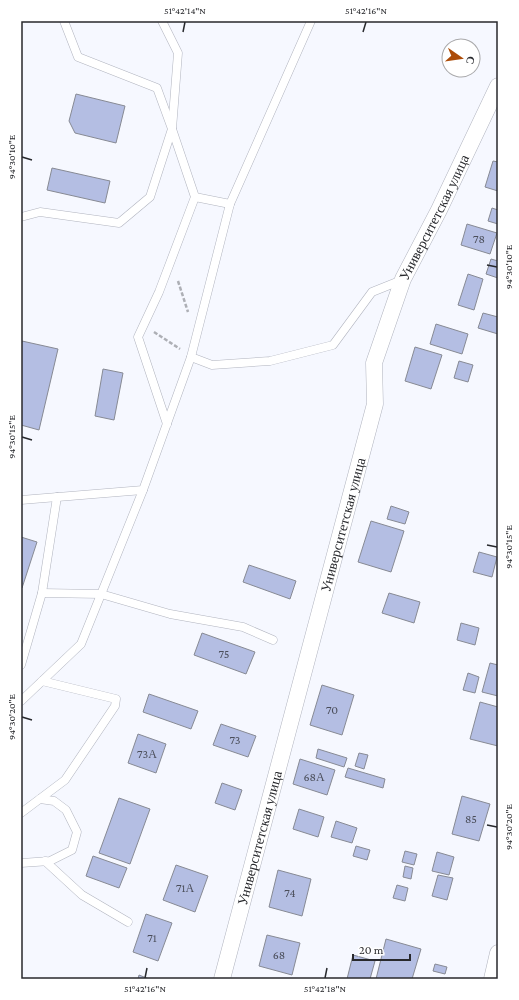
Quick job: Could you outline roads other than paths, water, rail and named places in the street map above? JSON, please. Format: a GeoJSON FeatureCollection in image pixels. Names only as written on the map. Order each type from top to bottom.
{"type":"FeatureCollection","features":[{"type":"Feature","properties":{"kind":"street","name":"Университетская улица"},"geometry":{"type":"LineString","coordinates":[[222,979],[375,404],[374,363],[404,279],[439,210],[498,86]]}},
{"type":"Feature","properties":{"kind":"street"},"geometry":{"type":"LineString","coordinates":[[492,979],[498,953]]}},
{"type":"Feature","properties":{"kind":"lane"},"geometry":{"type":"LineString","coordinates":[[64,21],[78,57],[157,88],[195,197],[159,292],[138,337],[167,424]]}},
{"type":"Feature","properties":{"kind":"lane"},"geometry":{"type":"LineString","coordinates":[[21,217],[40,212],[119,223],[150,197],[172,128],[178,53],[162,21]]}},
{"type":"Feature","properties":{"kind":"lane"},"geometry":{"type":"LineString","coordinates":[[21,701],[82,644],[143,490],[191,357],[230,204],[311,21]]}},
{"type":"Feature","properties":{"kind":"lane"},"geometry":{"type":"LineString","coordinates":[[195,197],[230,204]]}},
{"type":"Feature","properties":{"kind":"lane"},"geometry":{"type":"LineString","coordinates":[[191,357],[212,365],[270,361],[332,345],[372,292],[404,279]]}},
{"type":"Feature","properties":{"kind":"lane"},"geometry":{"type":"LineString","coordinates":[[21,500],[143,490]]}},
{"type":"Feature","properties":{"kind":"lane"},"geometry":{"type":"LineString","coordinates":[[21,665],[42,593],[57,497]]}},
{"type":"Feature","properties":{"kind":"lane"},"geometry":{"type":"LineString","coordinates":[[42,593],[102,594],[170,614],[243,627],[272,640]]}},
{"type":"Feature","properties":{"kind":"lane"},"geometry":{"type":"LineString","coordinates":[[21,813],[65,780],[114,706],[116,699],[42,681]]}},
{"type":"Feature","properties":{"kind":"lane"},"geometry":{"type":"LineString","coordinates":[[21,863],[50,861],[72,850],[77,832],[66,810],[54,801],[40,799]]}},
{"type":"Feature","properties":{"kind":"lane"},"geometry":{"type":"LineString","coordinates":[[45,861],[82,895],[128,922]]}}]}
